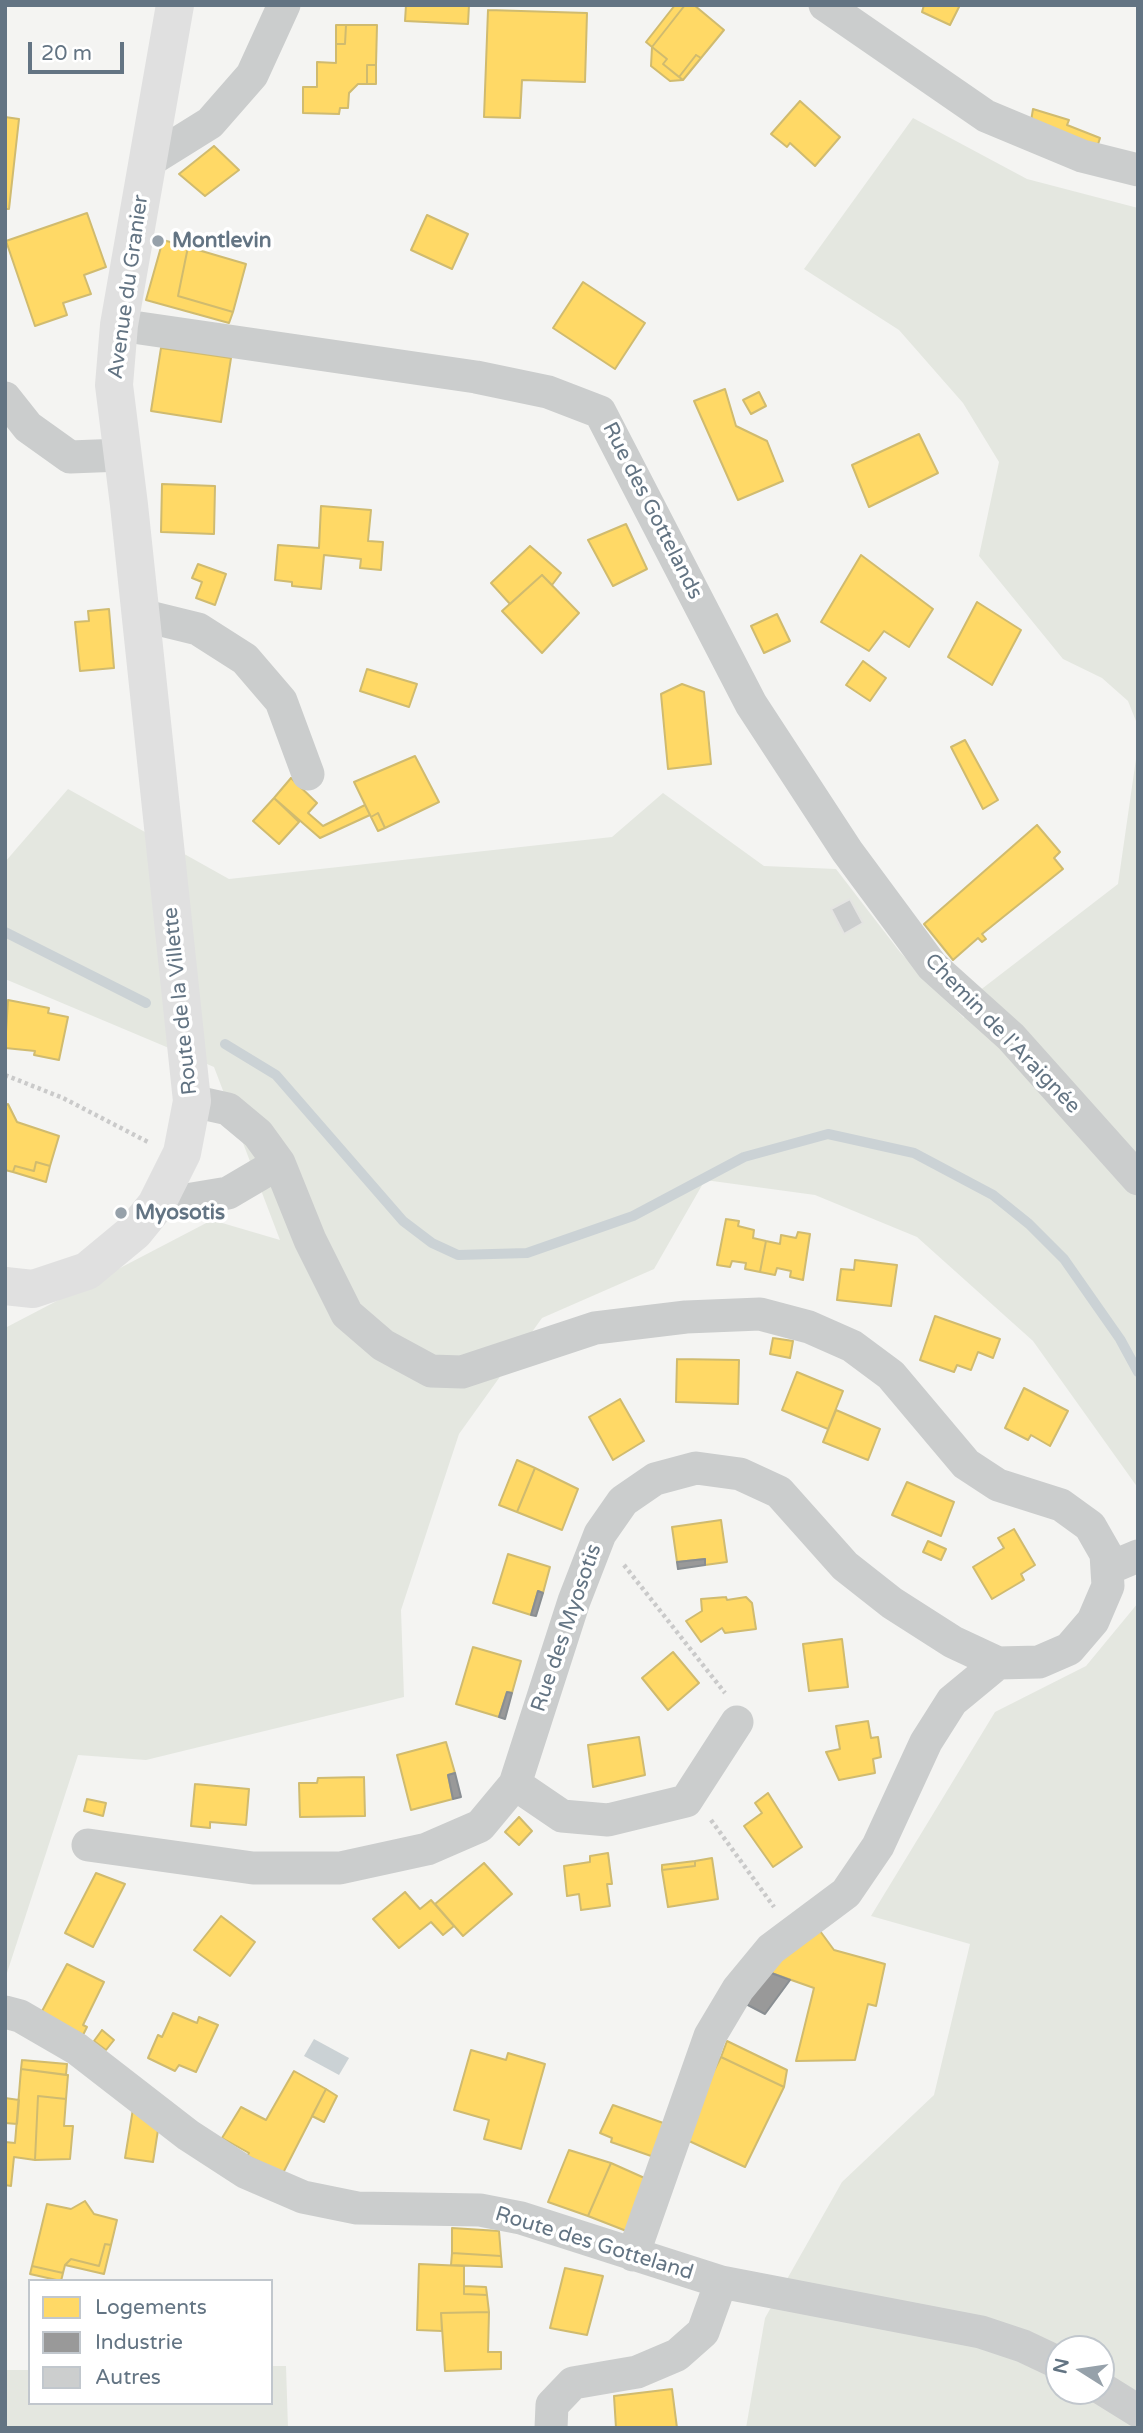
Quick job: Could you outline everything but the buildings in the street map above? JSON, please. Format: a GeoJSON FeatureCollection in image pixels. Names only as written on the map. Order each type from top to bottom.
{"type":"FeatureCollection","features":[{"type":"Feature","properties":{"kind":"main road","name":"Avenue du Granier"},"geometry":{"type":"LineString","coordinates":[[154,737],[114,385],[119,325],[175,5]]}},
{"type":"Feature","properties":{"kind":"main road","name":"Route de la Villette"},"geometry":{"type":"LineString","coordinates":[[5,1286],[33,1289],[87,1271],[134,1232],[156,1205],[182,1153],[192,1101],[154,737]]}},
{"type":"Feature","properties":{"kind":"street"},"geometry":{"type":"LineString","coordinates":[[149,161],[210,123],[252,75],[285,5]]}},
{"type":"Feature","properties":{"kind":"street"},"geometry":{"type":"LineString","coordinates":[[825,5],[986,116],[1082,156],[1138,170]]}},
{"type":"Feature","properties":{"kind":"street","name":"Rue des Gottelands"},"geometry":{"type":"LineString","coordinates":[[119,325],[476,377],[548,392],[600,412],[751,704],[847,851]]}},
{"type":"Feature","properties":{"kind":"street"},"geometry":{"type":"LineString","coordinates":[[5,398],[28,427],[70,457],[122,455]]}},
{"type":"Feature","properties":{"kind":"street"},"geometry":{"type":"LineString","coordinates":[[141,615],[198,629],[245,659],[281,701],[308,774]]}},
{"type":"Feature","properties":{"kind":"street","name":"Chemin de l'Araignée"},"geometry":{"type":"LineString","coordinates":[[847,851],[932,966],[1011,1037],[1138,1179]]}},
{"type":"Feature","properties":{"kind":"street","name":"Rue des Myosotis"},"geometry":{"type":"LineString","coordinates":[[88,1845],[253,1868],[340,1868],[427,1849],[480,1826],[515,1784],[574,1601],[600,1534],[623,1501],[655,1479],[696,1468],[740,1474],[779,1492],[845,1566],[892,1603],[953,1642],[998,1663],[1040,1662],[1069,1649],[1093,1621],[1108,1586],[1106,1554],[1090,1526],[1061,1505],[998,1485],[966,1464],[891,1374],[852,1346],[809,1327],[760,1314],[686,1317],[595,1328],[462,1372],[431,1371],[383,1345],[347,1314],[310,1240],[279,1163],[257,1134],[228,1110],[192,1101]]}},
{"type":"Feature","properties":{"kind":"street"},"geometry":{"type":"LineString","coordinates":[[156,1205],[228,1193],[279,1163]]}},
{"type":"Feature","properties":{"kind":"street"},"geometry":{"type":"LineString","coordinates":[[1107,1569],[1138,1556]]}},
{"type":"Feature","properties":{"kind":"street"},"geometry":{"type":"LineString","coordinates":[[632,2255],[710,2036],[738,1989],[771,1950],[846,1893],[878,1846],[926,1742],[953,1701],[998,1663]]}},
{"type":"Feature","properties":{"kind":"street"},"geometry":{"type":"LineString","coordinates":[[515,1784],[562,1816],[608,1820],[686,1801],[737,1722]]}},
{"type":"Feature","properties":{"kind":"street","name":"Route des Gotteland"},"geometry":{"type":"LineString","coordinates":[[5,2012],[20,2016],[77,2049],[188,2135],[245,2172],[303,2197],[357,2208],[480,2210],[521,2218],[721,2282],[981,2332],[1045,2356]]}},
{"type":"Feature","properties":{"kind":"street"},"geometry":{"type":"LineString","coordinates":[[551,2428],[552,2405],[573,2383],[637,2372],[677,2355],[703,2332],[721,2282]]}},
{"type":"Feature","properties":{"kind":"street"},"geometry":{"type":"LineString","coordinates":[[1115,2397],[1138,2411]]}},
{"type":"Feature","properties":{"kind":"path"},"geometry":{"type":"LineString","coordinates":[[5,1075],[63,1098],[144,1141],[182,1153]]}},
{"type":"Feature","properties":{"kind":"path"},"geometry":{"type":"LineString","coordinates":[[600,1534],[727,1696],[737,1722]]}},
{"type":"Feature","properties":{"kind":"path"},"geometry":{"type":"LineString","coordinates":[[692,1793],[793,1933]]}},
{"type":"Feature","properties":{"kind":"shaded area"},"geometry":{"type":"Polygon","coordinates":[[[913,118],[1027,179],[1138,208],[1138,726],[1128,701],[1102,678],[1063,659],[979,556],[999,462],[963,403],[899,330],[804,269],[913,118]]]}},
{"type":"Feature","properties":{"kind":"shaded area"},"geometry":{"type":"Polygon","coordinates":[[[1138,745],[1138,1488],[1033,1341],[917,1237],[815,1195],[705,1180],[654,1269],[542,1318],[459,1434],[401,1610],[404,1697],[146,1760],[78,1755],[5,1979],[5,1328],[212,1220],[280,1240],[214,1067],[5,979],[5,862],[68,789],[229,879],[612,837],[663,793],[764,866],[836,869],[900,952],[964,1018],[970,998],[1118,884],[1138,745]]]}},
{"type":"Feature","properties":{"kind":"shaded area"},"geometry":{"type":"Polygon","coordinates":[[[1138,1603],[1138,2428],[746,2428],[765,2318],[842,2182],[934,2095],[970,1944],[871,1916],[995,1712],[1086,1666],[1138,1603]]]}},
{"type":"Feature","properties":{"kind":"shaded area"},"geometry":{"type":"Polygon","coordinates":[[[314,2039],[349,2058],[339,2075],[304,2056],[314,2039]]]}},
{"type":"Feature","properties":{"kind":"shaded area"},"geometry":{"type":"Polygon","coordinates":[[[273,2366],[286,2366],[288,2428],[5,2428],[5,2370],[28,2370],[28,2405],[273,2405],[273,2366]]]}},
{"type":"Feature","properties":{"kind":"waterway"},"geometry":{"type":"LineString","coordinates":[[5,932],[146,1003]]}},
{"type":"Feature","properties":{"kind":"waterway"},"geometry":{"type":"LineString","coordinates":[[225,1044],[276,1075],[403,1221],[432,1243],[458,1255],[527,1253],[633,1216],[744,1157],[828,1134],[914,1153],[993,1195],[1029,1224],[1064,1259],[1120,1339],[1138,1372]]}},
{"type":"Feature","properties":{"kind":"place","name":"Montlevin"},"geometry":{"type":"Point","coordinates":[158,241]}},
{"type":"Feature","properties":{"kind":"place","name":"Myosotis"},"geometry":{"type":"Point","coordinates":[121,1213]}}]}
